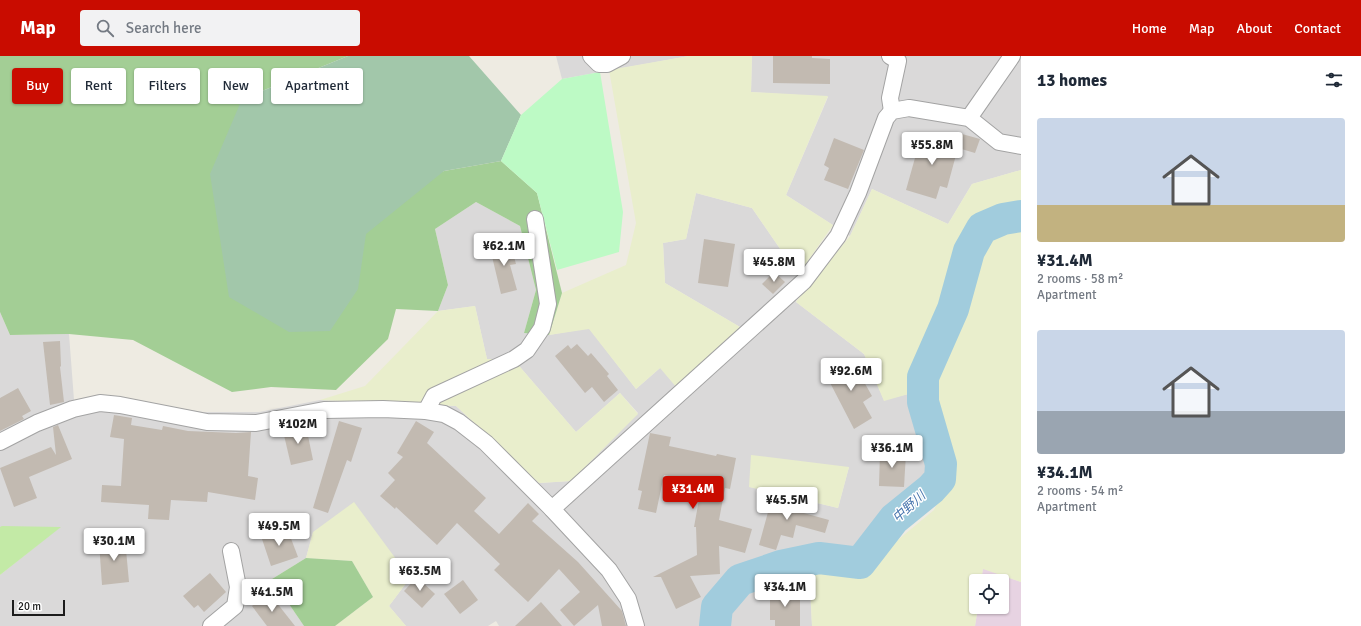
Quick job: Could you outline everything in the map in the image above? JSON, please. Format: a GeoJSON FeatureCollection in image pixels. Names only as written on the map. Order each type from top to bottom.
{"type":"FeatureCollection","features":[{"type":"Feature","properties":{"kind":"street"},"geometry":{"type":"LineString","coordinates":[[591,56],[599,64],[607,64],[622,56]]}},
{"type":"Feature","properties":{"kind":"street"},"geometry":{"type":"LineString","coordinates":[[890,56],[898,61],[890,98],[892,111]]}},
{"type":"Feature","properties":{"kind":"street"},"geometry":{"type":"LineString","coordinates":[[969,118],[1012,56]]}},
{"type":"Feature","properties":{"kind":"street"},"geometry":{"type":"LineString","coordinates":[[552,509],[804,281],[838,236],[858,193],[886,118],[892,111],[909,108],[969,118],[999,142],[1021,146]]}},
{"type":"Feature","properties":{"kind":"street"},"geometry":{"type":"LineString","coordinates":[[426,411],[434,396],[527,350],[542,328],[548,304],[535,219]]}},
{"type":"Feature","properties":{"kind":"street"},"geometry":{"type":"LineString","coordinates":[[0,442],[37,423],[73,409],[100,403],[120,405],[207,422],[256,423],[324,410],[383,409],[426,411],[444,414],[486,443],[552,509],[609,570],[628,599],[636,626]]}},
{"type":"Feature","properties":{"kind":"street"},"geometry":{"type":"LineString","coordinates":[[211,626],[235,606],[238,587],[231,551]]}},
{"type":"Feature","properties":{"kind":"shaded area"},"geometry":{"type":"Polygon","coordinates":[[[556,56],[689,56],[562,79],[556,56]]]}},
{"type":"Feature","properties":{"kind":"shaded area"},"geometry":{"type":"Polygon","coordinates":[[[752,56],[1021,56],[1021,170],[972,184],[948,224],[872,189],[850,236],[786,195],[828,97],[751,92],[752,56]]]}},
{"type":"Feature","properties":{"kind":"shaded area"},"geometry":{"type":"Polygon","coordinates":[[[696,193],[752,208],[798,275],[796,302],[864,354],[884,400],[912,393],[935,473],[864,568],[809,567],[812,626],[499,626],[496,621],[488,626],[406,626],[389,606],[410,578],[313,532],[306,558],[272,579],[304,626],[0,626],[0,575],[60,527],[0,527],[0,312],[10,335],[69,334],[74,400],[101,396],[203,412],[259,412],[320,400],[456,406],[539,483],[571,481],[638,413],[620,393],[576,432],[514,360],[487,359],[475,306],[438,311],[448,285],[435,229],[476,202],[520,226],[536,290],[524,333],[549,335],[589,328],[636,389],[660,368],[740,327],[665,283],[663,243],[686,239],[696,193]],[[849,467],[750,487],[838,508],[849,467]]]}},
{"type":"Feature","properties":{"kind":"shaded area"},"geometry":{"type":"Polygon","coordinates":[[[983,568],[999,574],[982,574],[983,568]]]}},
{"type":"Feature","properties":{"kind":"shaded area"},"geometry":{"type":"Polygon","coordinates":[[[1009,578],[1021,582],[1021,626],[975,626],[977,614],[1009,614],[1009,578]]]}},
{"type":"Feature","properties":{"kind":"green space"},"geometry":{"type":"Polygon","coordinates":[[[0,56],[348,56],[318,68],[271,68],[271,87],[263,90],[263,68],[208,68],[208,104],[244,104],[304,232],[444,171],[501,161],[537,193],[562,293],[549,335],[524,333],[536,290],[520,226],[476,202],[435,229],[448,285],[438,311],[396,309],[388,339],[336,390],[271,387],[232,392],[133,340],[69,334],[10,335],[0,312],[0,56]]]}},
{"type":"Feature","properties":{"kind":"green space"},"geometry":{"type":"Polygon","coordinates":[[[348,56],[469,56],[521,115],[501,161],[444,171],[366,234],[358,289],[330,331],[289,332],[229,297],[210,174],[240,104],[263,104],[263,90],[271,87],[271,104],[363,104],[363,68],[318,68],[348,56]]]}},
{"type":"Feature","properties":{"kind":"green space"},"geometry":{"type":"Polygon","coordinates":[[[689,56],[752,56],[751,92],[828,96],[786,195],[833,225],[798,275],[752,208],[696,193],[686,239],[663,243],[665,283],[740,327],[677,388],[660,368],[636,389],[589,329],[549,335],[562,293],[626,265],[636,223],[609,70],[689,56]]]}},
{"type":"Feature","properties":{"kind":"green space"},"geometry":{"type":"Polygon","coordinates":[[[600,72],[623,212],[619,252],[557,270],[537,193],[501,161],[521,115],[562,79],[600,72]]]}},
{"type":"Feature","properties":{"kind":"green space"},"geometry":{"type":"Polygon","coordinates":[[[1021,170],[1021,206],[987,211],[958,246],[912,393],[884,401],[864,354],[796,302],[850,236],[872,189],[948,224],[972,184],[1021,170]]]}},
{"type":"Feature","properties":{"kind":"green space"},"geometry":{"type":"Polygon","coordinates":[[[1021,225],[1021,582],[1009,578],[1009,574],[998,574],[983,569],[982,574],[969,574],[969,614],[977,614],[975,626],[812,626],[809,567],[864,568],[934,510],[951,474],[934,387],[982,235],[1021,225]]]}},
{"type":"Feature","properties":{"kind":"green space"},"geometry":{"type":"Polygon","coordinates":[[[475,306],[487,359],[514,360],[576,432],[620,393],[638,414],[571,481],[539,483],[456,406],[320,400],[365,386],[438,311],[475,306]]]}},
{"type":"Feature","properties":{"kind":"green space"},"geometry":{"type":"Polygon","coordinates":[[[751,455],[849,467],[838,508],[749,487],[751,455]]]}},
{"type":"Feature","properties":{"kind":"green space"},"geometry":{"type":"Polygon","coordinates":[[[354,502],[410,578],[389,606],[406,626],[335,626],[373,597],[352,561],[306,558],[313,532],[354,502]]]}},
{"type":"Feature","properties":{"kind":"green space"},"geometry":{"type":"Polygon","coordinates":[[[0,527],[61,527],[0,575],[0,527]]]}},
{"type":"Feature","properties":{"kind":"green space"},"geometry":{"type":"Polygon","coordinates":[[[306,558],[352,561],[373,597],[335,626],[304,626],[272,579],[306,558]]]}},
{"type":"Feature","properties":{"kind":"building"},"geometry":{"type":"Polygon","coordinates":[[[773,56],[812,56],[812,58],[830,59],[830,84],[773,83],[773,56]]]}},
{"type":"Feature","properties":{"kind":"building"},"geometry":{"type":"Polygon","coordinates":[[[922,133],[959,144],[947,188],[940,186],[936,199],[906,190],[922,133]]]}},
{"type":"Feature","properties":{"kind":"building"},"geometry":{"type":"Polygon","coordinates":[[[962,134],[980,139],[975,153],[958,148],[962,134]]]}},
{"type":"Feature","properties":{"kind":"building"},"geometry":{"type":"Polygon","coordinates":[[[834,138],[864,150],[848,189],[824,180],[829,168],[824,165],[834,138]]]}},
{"type":"Feature","properties":{"kind":"building"},"geometry":{"type":"Polygon","coordinates":[[[704,239],[735,244],[728,287],[698,283],[704,239]]]}},
{"type":"Feature","properties":{"kind":"building"},"geometry":{"type":"Polygon","coordinates":[[[510,242],[516,264],[510,265],[517,290],[501,294],[490,248],[510,242]]]}},
{"type":"Feature","properties":{"kind":"building"},"geometry":{"type":"Polygon","coordinates":[[[774,272],[785,282],[773,294],[762,284],[774,272]]]}},
{"type":"Feature","properties":{"kind":"building"},"geometry":{"type":"Polygon","coordinates":[[[60,341],[60,367],[64,402],[50,405],[43,342],[60,341]]]}},
{"type":"Feature","properties":{"kind":"building"},"geometry":{"type":"Polygon","coordinates":[[[577,344],[588,356],[591,353],[609,374],[607,376],[618,390],[604,402],[592,387],[585,393],[555,356],[568,345],[571,349],[577,344]]]}},
{"type":"Feature","properties":{"kind":"building"},"geometry":{"type":"Polygon","coordinates":[[[851,359],[872,396],[863,402],[872,418],[854,429],[825,373],[851,359]]]}},
{"type":"Feature","properties":{"kind":"building"},"geometry":{"type":"Polygon","coordinates":[[[18,388],[31,411],[22,416],[24,419],[0,431],[0,398],[18,388]]]}},
{"type":"Feature","properties":{"kind":"building"},"geometry":{"type":"Polygon","coordinates":[[[114,415],[132,418],[131,425],[162,430],[163,426],[188,431],[236,433],[251,432],[248,476],[258,478],[255,500],[208,492],[207,502],[171,500],[169,520],[148,519],[149,505],[101,502],[102,485],[121,486],[124,439],[110,437],[114,415]]]}},
{"type":"Feature","properties":{"kind":"building"},"geometry":{"type":"Polygon","coordinates":[[[339,421],[362,428],[351,462],[347,460],[328,513],[313,508],[339,421]]]}},
{"type":"Feature","properties":{"kind":"building"},"geometry":{"type":"Polygon","coordinates":[[[416,421],[434,432],[427,443],[486,498],[474,511],[499,534],[528,503],[539,514],[532,521],[578,562],[622,611],[626,626],[602,626],[598,605],[574,626],[560,610],[580,592],[559,569],[528,602],[494,570],[500,564],[457,523],[437,545],[396,507],[395,509],[380,496],[395,480],[388,473],[403,457],[397,453],[416,421]]]}},
{"type":"Feature","properties":{"kind":"building"},"geometry":{"type":"Polygon","coordinates":[[[58,425],[72,459],[29,477],[37,498],[14,507],[0,468],[51,447],[56,455],[53,427],[58,425]]]}},
{"type":"Feature","properties":{"kind":"building"},"geometry":{"type":"Polygon","coordinates":[[[306,426],[313,460],[291,465],[283,431],[306,426]]]}},
{"type":"Feature","properties":{"kind":"building"},"geometry":{"type":"Polygon","coordinates":[[[650,433],[671,437],[669,446],[716,456],[717,454],[736,458],[730,489],[725,488],[719,520],[752,529],[745,553],[719,546],[720,574],[690,576],[701,597],[676,609],[661,577],[653,577],[697,555],[696,527],[694,527],[702,483],[664,475],[656,513],[638,509],[642,491],[638,490],[650,433]]]}},
{"type":"Feature","properties":{"kind":"building"},"geometry":{"type":"Polygon","coordinates":[[[880,452],[906,453],[904,487],[879,486],[880,452]]]}},
{"type":"Feature","properties":{"kind":"building"},"geometry":{"type":"Polygon","coordinates":[[[773,494],[803,503],[800,512],[829,520],[825,533],[796,525],[793,538],[781,535],[776,550],[759,545],[773,494]]]}},
{"type":"Feature","properties":{"kind":"building"},"geometry":{"type":"Polygon","coordinates":[[[287,528],[298,557],[271,566],[261,536],[287,528]]]}},
{"type":"Feature","properties":{"kind":"building"},"geometry":{"type":"Polygon","coordinates":[[[125,539],[129,582],[102,585],[99,542],[125,539]]]}},
{"type":"Feature","properties":{"kind":"building"},"geometry":{"type":"Polygon","coordinates":[[[210,573],[226,592],[204,612],[198,605],[194,608],[183,596],[210,573]]]}},
{"type":"Feature","properties":{"kind":"building"},"geometry":{"type":"Polygon","coordinates":[[[417,577],[435,594],[422,608],[404,591],[417,577]]]}},
{"type":"Feature","properties":{"kind":"building"},"geometry":{"type":"Polygon","coordinates":[[[463,580],[478,600],[460,614],[444,594],[463,580]]]}},
{"type":"Feature","properties":{"kind":"building"},"geometry":{"type":"Polygon","coordinates":[[[800,590],[800,626],[775,626],[775,620],[770,620],[770,591],[800,590]]]}},
{"type":"Feature","properties":{"kind":"building"},"geometry":{"type":"Polygon","coordinates":[[[269,593],[295,626],[267,626],[252,606],[269,593]]]}},
{"type":"Feature","properties":{"kind":"building"},"geometry":{"type":"Polygon","coordinates":[[[541,602],[562,626],[515,626],[541,602]]]}},
{"type":"Feature","properties":{"kind":"waterway","name":"中野川"},"geometry":{"type":"LineString","coordinates":[[715,626],[717,607],[740,580],[781,566],[819,558],[860,563],[894,519],[931,489],[940,479],[941,464],[923,402],[923,377],[953,309],[969,251],[982,228],[1003,219],[1021,216]]}}]}
